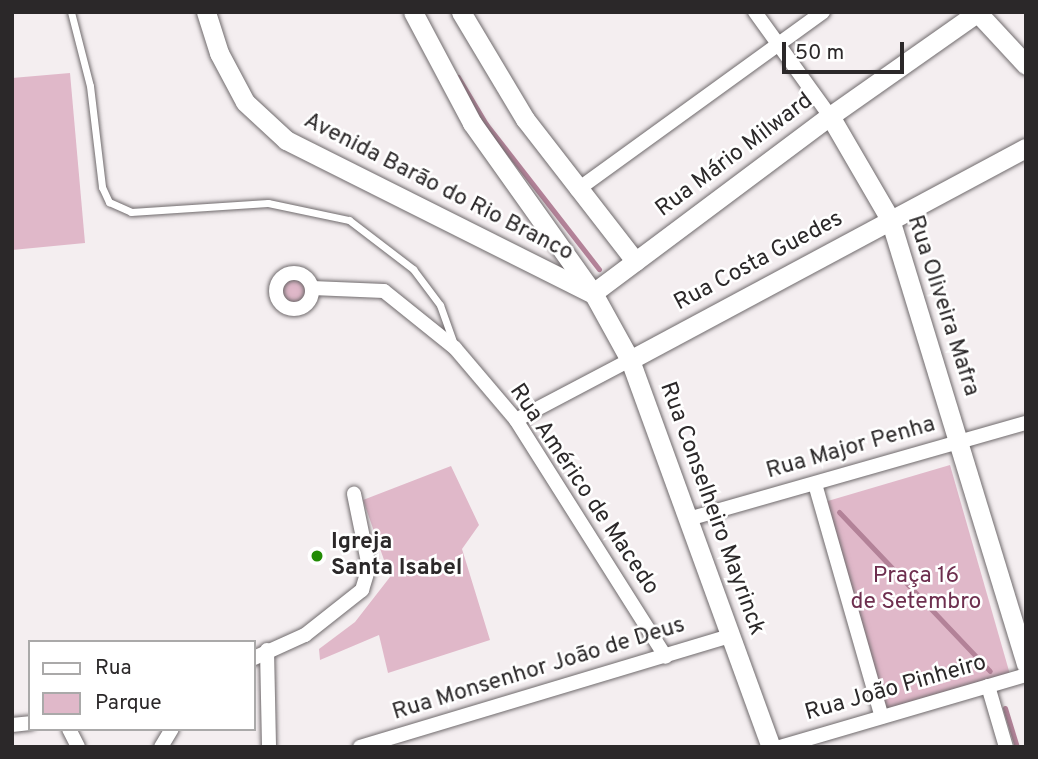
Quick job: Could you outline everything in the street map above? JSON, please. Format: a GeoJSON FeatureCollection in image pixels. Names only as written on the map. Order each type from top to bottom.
{"type":"FeatureCollection","features":[{"type":"Feature","properties":{"kind":"street","name":"Avenida Barão do Rio Branco"},"geometry":{"type":"LineString","coordinates":[[205,12],[219,53],[245,102],[286,140],[593,293]]}},
{"type":"Feature","properties":{"kind":"street","name":"Rua Conselheiro Mayrinck"},"geometry":{"type":"LineString","coordinates":[[413,12],[472,123],[593,293],[631,359],[771,747]]}},
{"type":"Feature","properties":{"kind":"street"},"geometry":{"type":"LineString","coordinates":[[461,12],[525,119],[577,190],[635,261]]}},
{"type":"Feature","properties":{"kind":"street"},"geometry":{"type":"LineString","coordinates":[[755,12],[830,116]]}},
{"type":"Feature","properties":{"kind":"street"},"geometry":{"type":"LineString","coordinates":[[577,190],[823,12]]}},
{"type":"Feature","properties":{"kind":"street","name":"Rua Mário Milward"},"geometry":{"type":"LineString","coordinates":[[593,293],[830,116],[977,12]]}},
{"type":"Feature","properties":{"kind":"street"},"geometry":{"type":"LineString","coordinates":[[977,12],[1026,65]]}},
{"type":"Feature","properties":{"kind":"street","name":"Rua Oliveira Mafra"},"geometry":{"type":"LineString","coordinates":[[830,116],[890,219],[960,441],[1026,665]]}},
{"type":"Feature","properties":{"kind":"street","name":"Rua Costa Guedes"},"geometry":{"type":"LineString","coordinates":[[516,420],[1026,148]]}},
{"type":"Feature","properties":{"kind":"street","name":"Rua Américo de Macedo"},"geometry":{"type":"LineString","coordinates":[[312,288],[384,291],[455,348],[516,420],[666,657]]}},
{"type":"Feature","properties":{"kind":"street","name":"Rua Major Penha"},"geometry":{"type":"LineString","coordinates":[[688,519],[1026,423]]}},
{"type":"Feature","properties":{"kind":"street"},"geometry":{"type":"LineString","coordinates":[[816,484],[883,717]]}},
{"type":"Feature","properties":{"kind":"street"},"geometry":{"type":"LineString","coordinates":[[269,747],[260,654],[305,635],[329,619],[366,583],[369,566],[354,494]]}},
{"type":"Feature","properties":{"kind":"street","name":"Rua Monsenhor João de Deus"},"geometry":{"type":"LineString","coordinates":[[360,747],[730,636]]}},
{"type":"Feature","properties":{"kind":"street","name":"Rua João Pinheiro"},"geometry":{"type":"LineString","coordinates":[[780,747],[1026,676]]}},
{"type":"Feature","properties":{"kind":"street"},"geometry":{"type":"LineString","coordinates":[[988,686],[1006,747]]}},
{"type":"Feature","properties":{"kind":"street"},"geometry":{"type":"LineString","coordinates":[[70,731],[78,747]]}},
{"type":"Feature","properties":{"kind":"street"},"geometry":{"type":"LineString","coordinates":[[161,747],[171,731]]}},
{"type":"Feature","properties":{"kind":"lane"},"geometry":{"type":"LineString","coordinates":[[71,12],[90,86],[103,187],[109,202],[131,212],[225,202],[268,203],[307,208],[349,220],[414,269],[440,305],[455,348]]}},
{"type":"Feature","properties":{"kind":"green space"},"geometry":{"type":"Polygon","coordinates":[[[70,73],[85,243],[12,250],[12,78],[70,73]]]}},
{"type":"Feature","properties":{"kind":"green space"},"geometry":{"type":"Polygon","coordinates":[[[294,277],[304,281],[308,291],[304,301],[294,305],[284,301],[280,291],[284,281],[294,277]]]}},
{"type":"Feature","properties":{"kind":"green space","name":"Praça 16 de Setembro"},"geometry":{"type":"Polygon","coordinates":[[[950,465],[1011,678],[880,710],[821,503],[950,465]]]}},
{"type":"Feature","properties":{"kind":"green space"},"geometry":{"type":"Polygon","coordinates":[[[451,466],[479,525],[462,549],[490,640],[388,673],[379,635],[320,660],[319,649],[355,622],[390,577],[363,500],[451,466]]]}},
{"type":"Feature","properties":{"kind":"waterway"},"geometry":{"type":"LineString","coordinates":[[458,77],[486,124],[599,269]]}},
{"type":"Feature","properties":{"kind":"waterway"},"geometry":{"type":"LineString","coordinates":[[839,512],[990,671]]}},
{"type":"Feature","properties":{"kind":"waterway"},"geometry":{"type":"LineString","coordinates":[[1005,708],[1017,747]]}},
{"type":"Feature","properties":{"kind":"place","name":"Igreja Santa Isabel"},"geometry":{"type":"Point","coordinates":[317,556]}}]}
